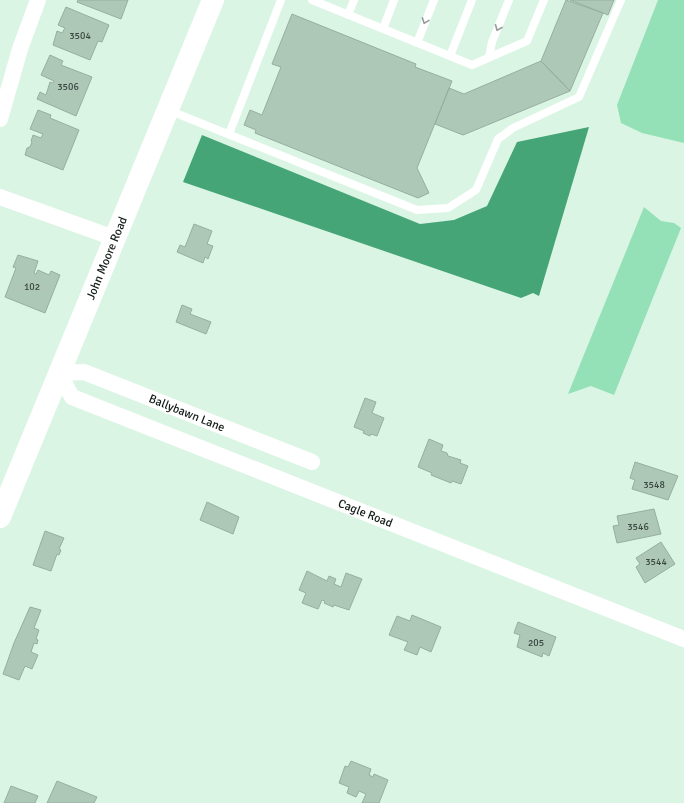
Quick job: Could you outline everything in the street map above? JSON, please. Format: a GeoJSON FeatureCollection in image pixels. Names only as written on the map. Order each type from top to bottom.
{"type":"FeatureCollection","features":[{"type":"Feature","properties":{"kind":"street"},"geometry":{"type":"LineString","coordinates":[[0,119],[20,49],[38,0]]}},
{"type":"Feature","properties":{"kind":"street","name":"John Moore Road"},"geometry":{"type":"LineString","coordinates":[[0,517],[213,0]]}},
{"type":"Feature","properties":{"kind":"street"},"geometry":{"type":"LineString","coordinates":[[0,197],[114,238]]}},
{"type":"Feature","properties":{"kind":"street","name":"Ballybawn Lane"},"geometry":{"type":"LineString","coordinates":[[59,373],[84,372],[312,462]]}},
{"type":"Feature","properties":{"kind":"street","name":"Cagle Road"},"geometry":{"type":"LineString","coordinates":[[59,373],[72,397],[684,638]]}},
{"type":"Feature","properties":{"kind":"lane"},"geometry":{"type":"LineString","coordinates":[[229,134],[281,0]]}},
{"type":"Feature","properties":{"kind":"lane"},"geometry":{"type":"LineString","coordinates":[[348,15],[354,0]]}},
{"type":"Feature","properties":{"kind":"lane"},"geometry":{"type":"LineString","coordinates":[[383,29],[394,0]]}},
{"type":"Feature","properties":{"kind":"lane"},"geometry":{"type":"LineString","coordinates":[[417,43],[434,0]]}},
{"type":"Feature","properties":{"kind":"lane"},"geometry":{"type":"LineString","coordinates":[[450,56],[472,0]]}},
{"type":"Feature","properties":{"kind":"lane"},"geometry":{"type":"LineString","coordinates":[[490,57],[492,42],[509,0]]}},
{"type":"Feature","properties":{"kind":"lane"},"geometry":{"type":"LineString","coordinates":[[317,1],[472,65],[527,41],[544,0]]}},
{"type":"Feature","properties":{"kind":"lane"},"geometry":{"type":"LineString","coordinates":[[168,110],[417,210],[448,208],[476,190],[498,139],[513,128],[579,97],[621,0]]}},
{"type":"Feature","properties":{"kind":"shaded area"},"geometry":{"type":"Polygon","coordinates":[[[658,0],[684,0],[684,143],[642,133],[621,123],[617,105],[658,0]]]}},
{"type":"Feature","properties":{"kind":"shaded area"},"geometry":{"type":"Polygon","coordinates":[[[589,127],[539,296],[533,293],[521,298],[183,182],[202,135],[420,224],[454,220],[487,206],[517,142],[589,127]]]}},
{"type":"Feature","properties":{"kind":"shaded area"},"geometry":{"type":"Polygon","coordinates":[[[644,207],[661,221],[674,223],[681,228],[614,395],[591,386],[568,394],[644,207]]]}},
{"type":"Feature","properties":{"kind":"building"},"geometry":{"type":"Polygon","coordinates":[[[78,0],[128,0],[121,19],[77,2],[78,0]]]}},
{"type":"Feature","properties":{"kind":"building"},"geometry":{"type":"Polygon","coordinates":[[[566,0],[603,13],[570,91],[541,61],[566,0]]]}},
{"type":"Feature","properties":{"kind":"building"},"geometry":{"type":"Polygon","coordinates":[[[570,0],[614,0],[608,15],[570,0]]]}},
{"type":"Feature","properties":{"kind":"building"},"geometry":{"type":"Polygon","coordinates":[[[66,7],[109,25],[102,42],[98,41],[90,60],[53,45],[57,31],[62,33],[65,28],[58,25],[66,7]]]}},
{"type":"Feature","properties":{"kind":"building"},"geometry":{"type":"Polygon","coordinates":[[[292,14],[416,64],[415,67],[452,81],[417,168],[429,193],[418,198],[255,133],[256,130],[244,125],[250,110],[262,115],[281,67],[272,64],[292,14]]]}},
{"type":"Feature","properties":{"kind":"building"},"geometry":{"type":"Polygon","coordinates":[[[50,55],[63,61],[61,65],[92,77],[76,116],[37,99],[40,92],[46,95],[50,82],[53,83],[54,81],[41,75],[50,55]]]}},
{"type":"Feature","properties":{"kind":"building"},"geometry":{"type":"Polygon","coordinates":[[[541,61],[570,91],[463,135],[435,124],[449,88],[464,94],[541,61]]]}},
{"type":"Feature","properties":{"kind":"building"},"geometry":{"type":"Polygon","coordinates":[[[38,110],[51,115],[50,118],[79,130],[63,170],[25,155],[27,148],[30,147],[32,142],[33,135],[41,138],[43,134],[30,129],[38,110]]]}},
{"type":"Feature","properties":{"kind":"building"},"geometry":{"type":"Polygon","coordinates":[[[194,224],[212,231],[207,244],[213,246],[208,259],[205,257],[203,263],[177,252],[180,245],[185,247],[194,224]]]}},
{"type":"Feature","properties":{"kind":"building"},"geometry":{"type":"Polygon","coordinates":[[[18,255],[38,261],[34,273],[36,274],[38,270],[49,275],[51,271],[60,275],[45,313],[5,297],[16,268],[13,267],[18,255]]]}},
{"type":"Feature","properties":{"kind":"building"},"geometry":{"type":"Polygon","coordinates":[[[182,305],[192,309],[190,314],[211,322],[206,334],[176,322],[182,305]]]}},
{"type":"Feature","properties":{"kind":"building"},"geometry":{"type":"Polygon","coordinates":[[[365,398],[376,402],[372,413],[384,418],[377,436],[371,434],[370,436],[363,433],[364,431],[354,427],[365,398]]]}},
{"type":"Feature","properties":{"kind":"building"},"geometry":{"type":"Polygon","coordinates":[[[429,439],[443,445],[441,451],[447,453],[448,456],[461,460],[460,463],[468,466],[461,484],[452,481],[451,483],[431,475],[432,473],[418,467],[429,439]]]}},
{"type":"Feature","properties":{"kind":"building"},"geometry":{"type":"Polygon","coordinates":[[[635,462],[678,476],[668,500],[632,489],[635,480],[630,478],[635,462]]]}},
{"type":"Feature","properties":{"kind":"building"},"geometry":{"type":"Polygon","coordinates":[[[207,502],[239,517],[233,534],[200,520],[207,502]]]}},
{"type":"Feature","properties":{"kind":"building"},"geometry":{"type":"Polygon","coordinates":[[[654,509],[661,534],[617,543],[613,526],[619,525],[617,516],[654,509]]]}},
{"type":"Feature","properties":{"kind":"building"},"geometry":{"type":"Polygon","coordinates":[[[45,531],[64,538],[59,549],[61,550],[59,555],[57,554],[51,571],[33,565],[45,531]]]}},
{"type":"Feature","properties":{"kind":"building"},"geometry":{"type":"Polygon","coordinates":[[[661,542],[675,564],[645,583],[636,567],[640,564],[636,558],[661,542]]]}},
{"type":"Feature","properties":{"kind":"building"},"geometry":{"type":"Polygon","coordinates":[[[307,571],[327,581],[329,576],[336,579],[334,584],[341,587],[346,573],[362,579],[349,610],[334,605],[333,607],[324,603],[325,601],[322,600],[318,609],[302,603],[306,593],[299,590],[307,571]]]}},
{"type":"Feature","properties":{"kind":"building"},"geometry":{"type":"Polygon","coordinates":[[[30,607],[41,610],[34,628],[39,630],[36,639],[38,640],[37,644],[34,643],[31,652],[38,655],[32,669],[25,666],[19,680],[3,674],[14,643],[30,607]]]}},
{"type":"Feature","properties":{"kind":"building"},"geometry":{"type":"Polygon","coordinates":[[[412,615],[441,627],[431,652],[420,647],[417,655],[404,650],[408,642],[389,635],[397,616],[410,621],[412,615]]]}},
{"type":"Feature","properties":{"kind":"building"},"geometry":{"type":"Polygon","coordinates":[[[518,622],[556,637],[549,656],[543,653],[542,657],[517,647],[520,635],[514,633],[518,622]]]}},
{"type":"Feature","properties":{"kind":"building"},"geometry":{"type":"Polygon","coordinates":[[[351,761],[371,769],[369,775],[373,777],[374,774],[388,780],[379,803],[362,803],[366,794],[359,791],[356,797],[347,793],[349,787],[339,783],[345,766],[348,767],[351,761]]]}},
{"type":"Feature","properties":{"kind":"building"},"geometry":{"type":"Polygon","coordinates":[[[57,781],[97,797],[94,803],[47,803],[57,781]]]}},
{"type":"Feature","properties":{"kind":"building"},"geometry":{"type":"Polygon","coordinates":[[[11,786],[38,796],[35,803],[4,803],[11,786]]]}}]}
